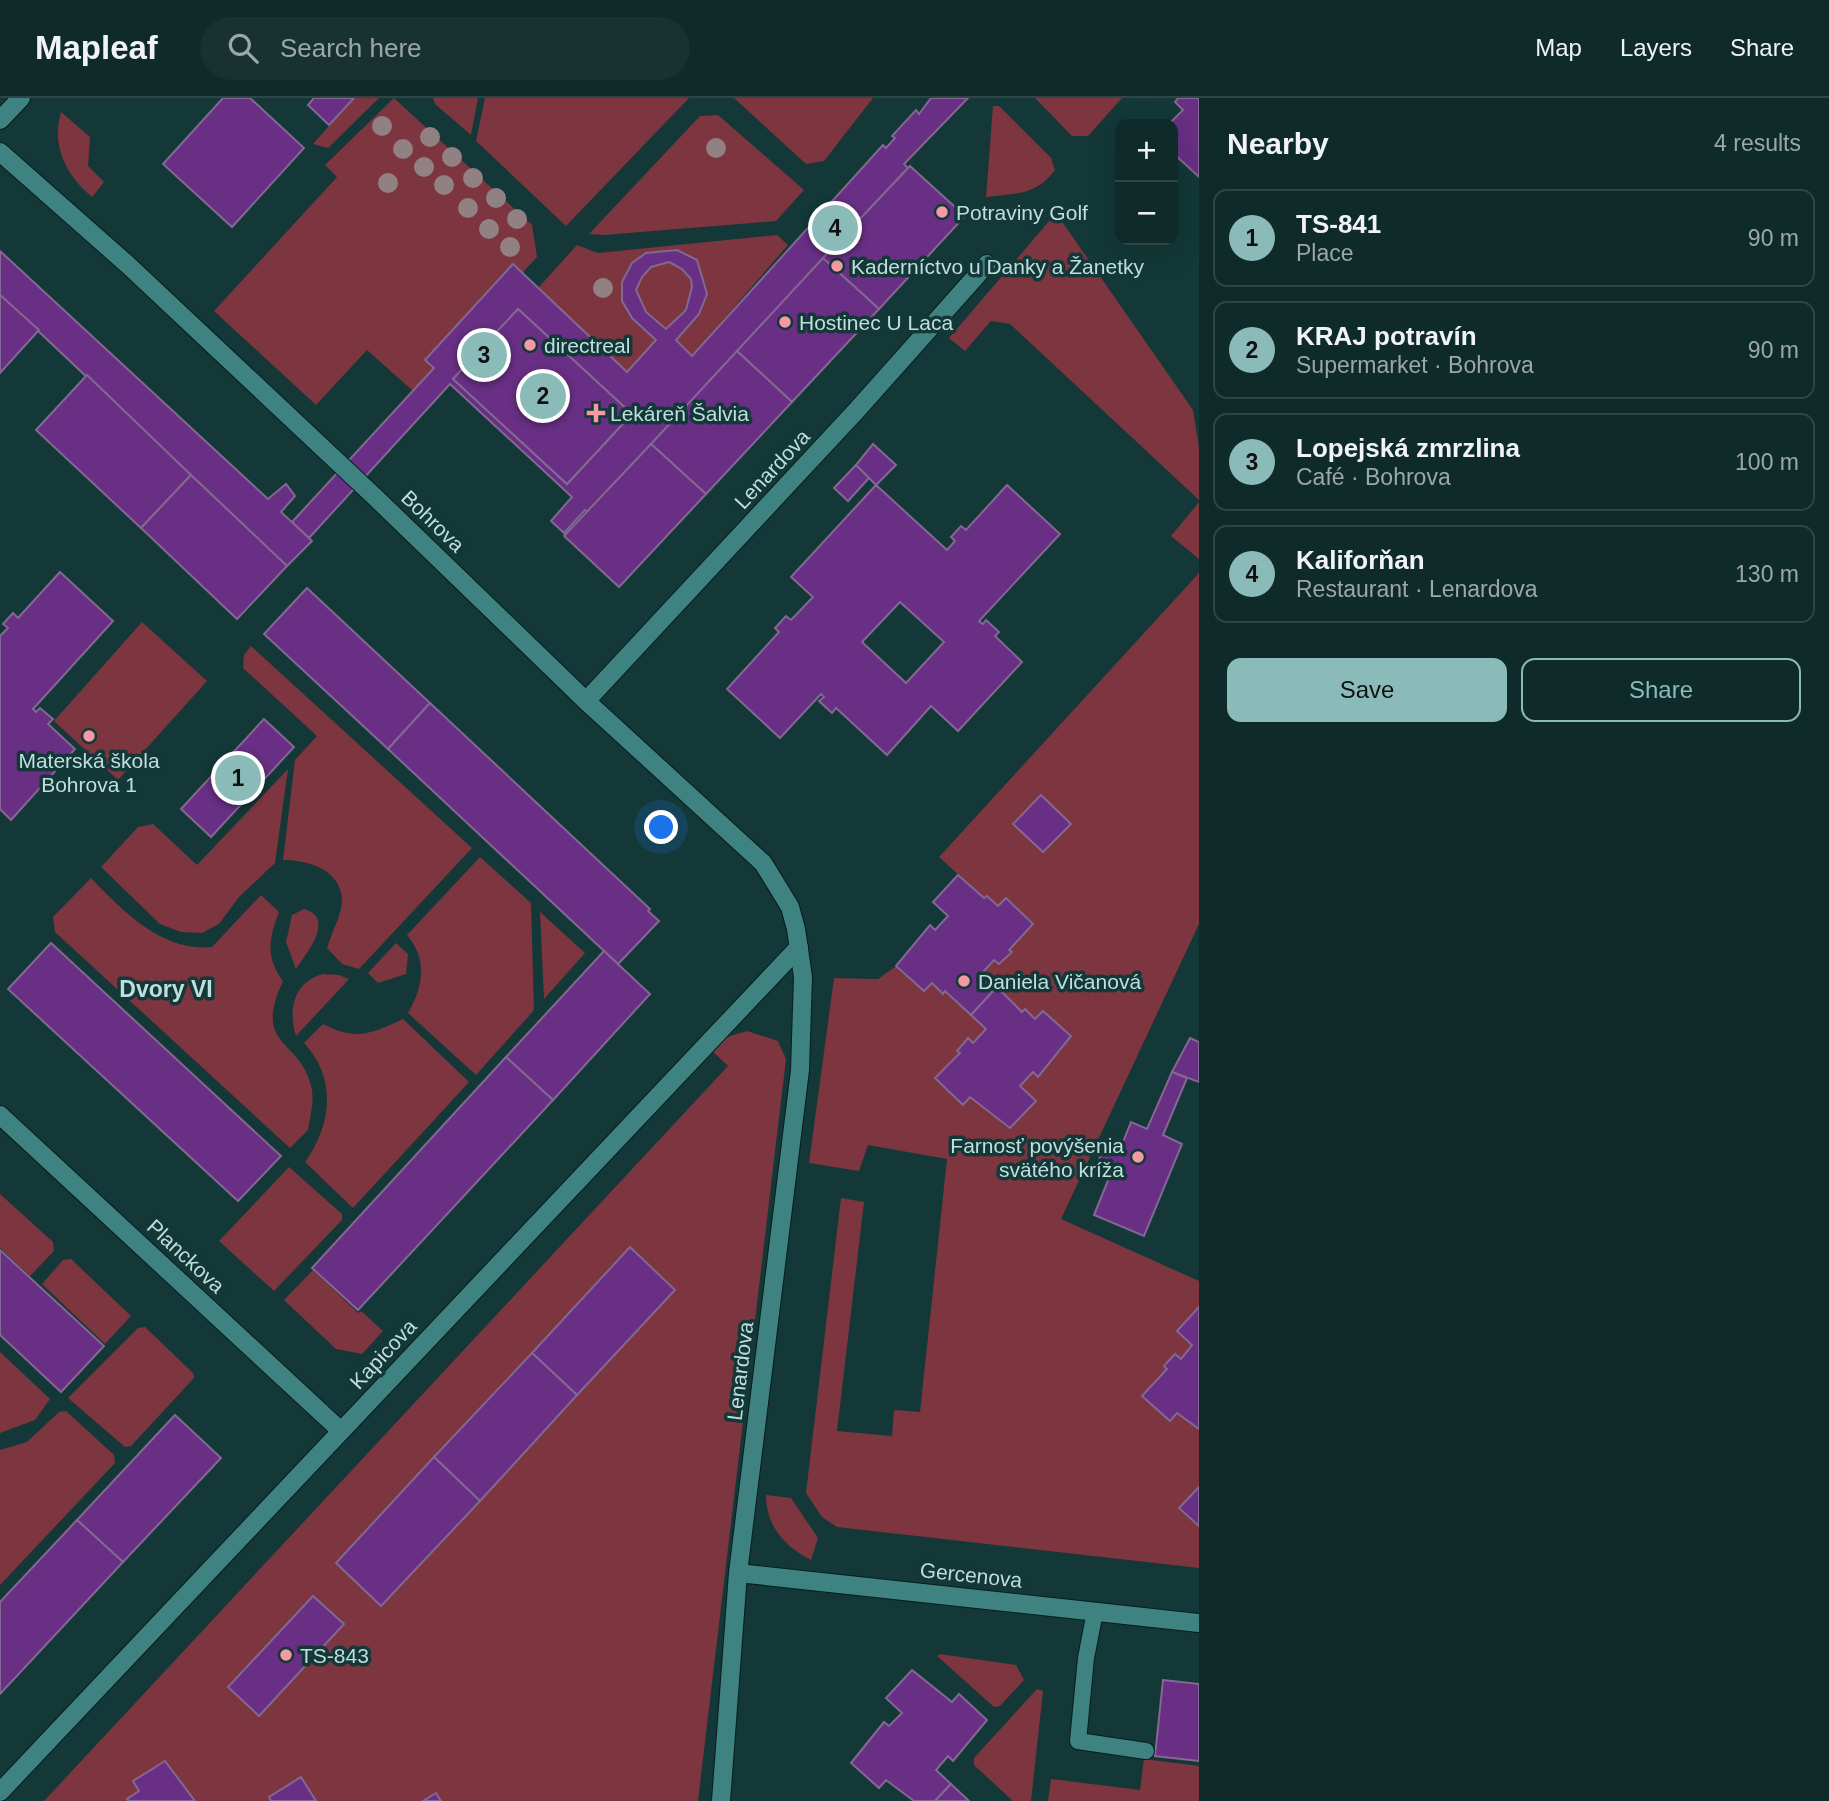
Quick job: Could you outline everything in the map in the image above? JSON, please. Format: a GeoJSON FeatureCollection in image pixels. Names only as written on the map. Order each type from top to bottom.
{"type":"FeatureCollection","features":[{"type":"Feature","properties":{"kind":"street"},"geometry":{"type":"LineString","coordinates":[[0,120],[21,98]]}},
{"type":"Feature","properties":{"kind":"street","name":"Bohrova"},"geometry":{"type":"LineString","coordinates":[[0,152],[128,265],[376,498],[586,702],[763,863],[790,907],[799,947]]}},
{"type":"Feature","properties":{"kind":"street","name":"Lenardova"},"geometry":{"type":"LineString","coordinates":[[586,702],[856,411],[987,264]]}},
{"type":"Feature","properties":{"kind":"street","name":"Lenardova"},"geometry":{"type":"LineString","coordinates":[[722,1801],[738,1573],[798,1094],[803,1010],[799,947]]}},
{"type":"Feature","properties":{"kind":"street","name":"Kapicova"},"geometry":{"type":"LineString","coordinates":[[0,1792],[799,947]]}},
{"type":"Feature","properties":{"kind":"street","name":"Planckova"},"geometry":{"type":"LineString","coordinates":[[0,1115],[341,1431]]}},
{"type":"Feature","properties":{"kind":"street","name":"Gercenova"},"geometry":{"type":"LineString","coordinates":[[738,1573],[1199,1623]]}},
{"type":"Feature","properties":{"kind":"lane"},"geometry":{"type":"LineString","coordinates":[[1095,1612],[1086,1658],[1078,1741],[1146,1751]]}},
{"type":"Feature","properties":{"kind":"shaded area"},"geometry":{"type":"Polygon","coordinates":[[[354,98],[379,98],[328,148],[313,144],[354,98]]]}},
{"type":"Feature","properties":{"kind":"shaded area"},"geometry":{"type":"Polygon","coordinates":[[[394,98],[532,225],[537,257],[413,391],[367,350],[316,405],[214,311],[337,177],[325,165],[394,98]]]}},
{"type":"Feature","properties":{"kind":"shaded area"},"geometry":{"type":"Polygon","coordinates":[[[433,98],[478,98],[471,135],[435,104],[433,98]]]}},
{"type":"Feature","properties":{"kind":"shaded area"},"geometry":{"type":"Polygon","coordinates":[[[485,98],[689,98],[566,226],[476,141],[485,98]]]}},
{"type":"Feature","properties":{"kind":"shaded area"},"geometry":{"type":"Polygon","coordinates":[[[734,98],[873,98],[824,161],[806,164],[734,98]]]}},
{"type":"Feature","properties":{"kind":"shaded area"},"geometry":{"type":"Polygon","coordinates":[[[1035,98],[1122,98],[1088,136],[1072,136],[1035,98]]]}},
{"type":"Feature","properties":{"kind":"shaded area"},"geometry":{"type":"Polygon","coordinates":[[[993,106],[999,106],[1051,158],[1055,170],[1033,189],[986,197],[993,106]]]}},
{"type":"Feature","properties":{"kind":"shaded area"},"geometry":{"type":"Polygon","coordinates":[[[61,112],[90,137],[88,166],[104,182],[92,197],[75,179],[63,159],[58,137],[61,112]]]}},
{"type":"Feature","properties":{"kind":"shaded area"},"geometry":{"type":"Polygon","coordinates":[[[718,115],[804,190],[776,221],[589,234],[700,116],[718,115]]]}},
{"type":"Feature","properties":{"kind":"shaded area"},"geometry":{"type":"Polygon","coordinates":[[[1056,213],[1193,410],[1199,447],[1199,500],[1010,324],[991,321],[965,351],[949,338],[1056,213]]]}},
{"type":"Feature","properties":{"kind":"shaded area"},"geometry":{"type":"Polygon","coordinates":[[[777,235],[788,245],[692,356],[676,340],[656,340],[627,372],[538,288],[577,245],[598,253],[777,235]]]}},
{"type":"Feature","properties":{"kind":"shaded area"},"geometry":{"type":"Polygon","coordinates":[[[1199,502],[1199,559],[1171,536],[1199,502]]]}},
{"type":"Feature","properties":{"kind":"shaded area"},"geometry":{"type":"Polygon","coordinates":[[[1199,573],[1199,924],[1061,1219],[1199,1281],[1199,1307],[1177,1331],[1192,1345],[1181,1359],[1174,1354],[1165,1366],[1167,1369],[1142,1396],[1170,1421],[1177,1413],[1199,1429],[1199,1487],[1180,1508],[1199,1526],[1199,1568],[837,1527],[822,1517],[806,1493],[841,1198],[864,1202],[837,1431],[892,1436],[894,1410],[920,1412],[947,1159],[868,1145],[859,1171],[809,1163],[834,978],[878,979],[896,966],[924,991],[932,983],[943,994],[945,991],[986,1029],[973,1043],[968,1039],[957,1050],[960,1053],[935,1079],[963,1105],[970,1097],[1009,1128],[1035,1101],[1020,1086],[1033,1072],[1038,1077],[1070,1036],[1043,1011],[1035,1019],[1025,1009],[1022,1012],[982,973],[994,960],[999,964],[1011,953],[1009,950],[1033,924],[1006,899],[998,906],[984,898],[939,857],[1199,573]]]}},
{"type":"Feature","properties":{"kind":"shaded area"},"geometry":{"type":"Polygon","coordinates":[[[142,622],[207,681],[118,780],[54,721],[142,622]]]}},
{"type":"Feature","properties":{"kind":"shaded area"},"geometry":{"type":"Polygon","coordinates":[[[251,646],[472,848],[359,969],[342,964],[327,948],[342,906],[336,881],[312,864],[283,860],[295,760],[317,736],[243,668],[244,655],[251,646]]]}},
{"type":"Feature","properties":{"kind":"shaded area"},"geometry":{"type":"Polygon","coordinates":[[[288,769],[275,863],[239,897],[219,924],[202,933],[181,932],[160,924],[101,867],[138,827],[153,824],[197,865],[288,769]]]}},
{"type":"Feature","properties":{"kind":"shaded area"},"geometry":{"type":"Polygon","coordinates":[[[480,857],[531,903],[534,1010],[476,1075],[408,1013],[420,983],[421,964],[414,944],[407,935],[480,857]]]}},
{"type":"Feature","properties":{"kind":"shaded area"},"geometry":{"type":"Polygon","coordinates":[[[91,878],[145,927],[176,943],[194,947],[212,947],[261,895],[279,912],[270,947],[273,964],[283,981],[275,1003],[275,1031],[305,1070],[312,1097],[308,1130],[290,1148],[55,932],[53,917],[91,878]]]}},
{"type":"Feature","properties":{"kind":"shaded area"},"geometry":{"type":"Polygon","coordinates":[[[304,909],[318,920],[318,928],[312,945],[296,969],[286,942],[292,915],[304,909]]]}},
{"type":"Feature","properties":{"kind":"shaded area"},"geometry":{"type":"Polygon","coordinates":[[[540,912],[585,953],[544,999],[540,912]]]}},
{"type":"Feature","properties":{"kind":"shaded area"},"geometry":{"type":"Polygon","coordinates":[[[396,943],[408,954],[406,974],[378,983],[368,973],[396,943]]]}},
{"type":"Feature","properties":{"kind":"shaded area"},"geometry":{"type":"Polygon","coordinates":[[[323,974],[349,979],[296,1036],[293,1016],[295,998],[305,983],[323,974]]]}},
{"type":"Feature","properties":{"kind":"shaded area"},"geometry":{"type":"Polygon","coordinates":[[[403,1019],[469,1082],[353,1208],[305,1162],[321,1133],[327,1102],[322,1071],[304,1043],[323,1024],[345,1033],[363,1034],[403,1019]]]}},
{"type":"Feature","properties":{"kind":"shaded area"},"geometry":{"type":"Polygon","coordinates":[[[747,1031],[778,1041],[786,1059],[698,1801],[44,1801],[728,1066],[709,1048],[727,1037],[747,1031]]]}},
{"type":"Feature","properties":{"kind":"shaded area"},"geometry":{"type":"Polygon","coordinates":[[[289,1167],[342,1214],[342,1220],[274,1291],[219,1241],[289,1167]]]}},
{"type":"Feature","properties":{"kind":"shaded area"},"geometry":{"type":"Polygon","coordinates":[[[0,1194],[53,1242],[54,1251],[30,1276],[0,1248],[0,1194]]]}},
{"type":"Feature","properties":{"kind":"shaded area"},"geometry":{"type":"Polygon","coordinates":[[[71,1259],[131,1316],[105,1344],[42,1284],[63,1260],[71,1259]]]}},
{"type":"Feature","properties":{"kind":"shaded area"},"geometry":{"type":"Polygon","coordinates":[[[313,1270],[358,1313],[361,1311],[383,1331],[362,1354],[336,1349],[284,1300],[313,1270]]]}},
{"type":"Feature","properties":{"kind":"shaded area"},"geometry":{"type":"Polygon","coordinates":[[[145,1327],[193,1373],[194,1378],[131,1446],[125,1447],[68,1398],[138,1328],[145,1327]]]}},
{"type":"Feature","properties":{"kind":"shaded area"},"geometry":{"type":"Polygon","coordinates":[[[0,1352],[50,1399],[35,1420],[0,1433],[0,1352]]]}},
{"type":"Feature","properties":{"kind":"shaded area"},"geometry":{"type":"Polygon","coordinates":[[[66,1411],[114,1455],[115,1463],[0,1585],[0,1450],[27,1442],[59,1412],[66,1411]]]}},
{"type":"Feature","properties":{"kind":"shaded area"},"geometry":{"type":"Polygon","coordinates":[[[766,1495],[791,1498],[818,1538],[811,1560],[785,1542],[773,1526],[766,1495]]]}},
{"type":"Feature","properties":{"kind":"shaded area"},"geometry":{"type":"Polygon","coordinates":[[[940,1654],[1016,1665],[1024,1680],[1000,1706],[994,1707],[937,1656],[940,1654]]]}},
{"type":"Feature","properties":{"kind":"shaded area"},"geometry":{"type":"Polygon","coordinates":[[[1037,1689],[1043,1691],[1031,1801],[1013,1801],[974,1765],[974,1758],[1037,1689]]]}},
{"type":"Feature","properties":{"kind":"shaded area"},"geometry":{"type":"Polygon","coordinates":[[[1144,1759],[1199,1766],[1199,1801],[1048,1801],[1051,1779],[1140,1790],[1144,1759]]]}},
{"type":"Feature","properties":{"kind":"building"},"geometry":{"type":"Polygon","coordinates":[[[223,98],[250,98],[304,148],[232,227],[163,164],[223,98]]]}},
{"type":"Feature","properties":{"kind":"building"},"geometry":{"type":"Polygon","coordinates":[[[314,98],[354,98],[329,125],[308,105],[314,98]]]}},
{"type":"Feature","properties":{"kind":"building"},"geometry":{"type":"Polygon","coordinates":[[[931,98],[968,98],[904,164],[908,168],[588,512],[585,510],[564,533],[551,521],[572,497],[450,384],[309,538],[292,522],[434,368],[425,360],[513,264],[627,372],[656,340],[632,318],[622,301],[622,282],[632,263],[646,253],[677,250],[697,260],[707,294],[699,314],[676,340],[692,356],[883,145],[886,148],[895,138],[892,136],[916,110],[919,114],[931,98]],[[669,262],[651,267],[636,290],[646,312],[666,329],[686,310],[692,287],[691,279],[682,269],[669,262]],[[518,309],[453,379],[567,484],[632,414],[518,309]]]}},
{"type":"Feature","properties":{"kind":"building"},"geometry":{"type":"Polygon","coordinates":[[[1178,98],[1199,98],[1199,177],[1178,158],[1178,119],[1174,119],[1183,110],[1175,102],[1178,98]]]}},
{"type":"Feature","properties":{"kind":"building"},"geometry":{"type":"Polygon","coordinates":[[[910,166],[965,216],[879,309],[823,258],[910,166]]]}},
{"type":"Feature","properties":{"kind":"building"},"geometry":{"type":"Polygon","coordinates":[[[0,251],[268,499],[286,484],[295,496],[281,512],[312,541],[287,566],[0,295],[0,251]]]}},
{"type":"Feature","properties":{"kind":"building"},"geometry":{"type":"Polygon","coordinates":[[[823,258],[879,309],[792,402],[737,351],[823,258]]]}},
{"type":"Feature","properties":{"kind":"building"},"geometry":{"type":"Polygon","coordinates":[[[0,295],[39,330],[0,373],[0,295]]]}},
{"type":"Feature","properties":{"kind":"building"},"geometry":{"type":"Polygon","coordinates":[[[518,309],[632,414],[567,484],[453,379],[518,309]]]}},
{"type":"Feature","properties":{"kind":"building"},"geometry":{"type":"Polygon","coordinates":[[[737,351],[792,402],[706,494],[651,444],[737,351]]]}},
{"type":"Feature","properties":{"kind":"building"},"geometry":{"type":"Polygon","coordinates":[[[87,375],[191,475],[141,528],[36,430],[87,375]]]}},
{"type":"Feature","properties":{"kind":"building"},"geometry":{"type":"Polygon","coordinates":[[[651,444],[706,494],[619,587],[564,536],[651,444]]]}},
{"type":"Feature","properties":{"kind":"building"},"geometry":{"type":"Polygon","coordinates":[[[873,444],[896,465],[876,485],[856,465],[873,444]]]}},
{"type":"Feature","properties":{"kind":"building"},"geometry":{"type":"Polygon","coordinates":[[[856,465],[869,478],[848,501],[834,488],[856,465]]]}},
{"type":"Feature","properties":{"kind":"building"},"geometry":{"type":"Polygon","coordinates":[[[191,475],[287,566],[237,619],[141,528],[191,475]]]}},
{"type":"Feature","properties":{"kind":"building"},"geometry":{"type":"Polygon","coordinates":[[[876,485],[947,550],[955,541],[951,537],[961,526],[966,530],[1007,485],[1060,534],[979,621],[983,624],[986,620],[999,632],[995,636],[1022,662],[958,731],[931,706],[887,755],[836,708],[832,713],[819,701],[824,697],[821,694],[780,738],[727,689],[779,632],[775,628],[786,616],[791,620],[813,597],[791,577],[876,485]],[[900,602],[862,642],[906,683],[944,642],[900,602]]]}},
{"type":"Feature","properties":{"kind":"building"},"geometry":{"type":"Polygon","coordinates":[[[60,572],[113,621],[33,709],[36,712],[40,708],[53,719],[48,724],[75,749],[11,820],[0,809],[0,636],[8,628],[3,624],[13,613],[18,618],[60,572]]]}},
{"type":"Feature","properties":{"kind":"building"},"geometry":{"type":"Polygon","coordinates":[[[307,588],[430,703],[388,749],[264,634],[307,588]]]}},
{"type":"Feature","properties":{"kind":"building"},"geometry":{"type":"Polygon","coordinates":[[[430,703],[650,909],[648,911],[659,921],[618,964],[388,749],[430,703]]]}},
{"type":"Feature","properties":{"kind":"building"},"geometry":{"type":"Polygon","coordinates":[[[264,719],[294,747],[211,837],[181,809],[264,719]]]}},
{"type":"Feature","properties":{"kind":"building"},"geometry":{"type":"Polygon","coordinates":[[[1041,795],[1071,824],[1043,852],[1013,824],[1041,795]]]}},
{"type":"Feature","properties":{"kind":"building"},"geometry":{"type":"Polygon","coordinates":[[[958,875],[984,898],[987,896],[998,906],[1006,898],[1033,924],[1009,950],[1012,952],[999,964],[994,960],[982,973],[997,987],[971,1015],[945,991],[943,994],[932,983],[924,991],[896,966],[930,925],[935,930],[948,916],[933,902],[958,875]]]}},
{"type":"Feature","properties":{"kind":"building"},"geometry":{"type":"Polygon","coordinates":[[[51,943],[281,1156],[238,1201],[8,989],[51,943]]]}},
{"type":"Feature","properties":{"kind":"building"},"geometry":{"type":"Polygon","coordinates":[[[604,951],[650,994],[553,1100],[506,1057],[604,951]]]}},
{"type":"Feature","properties":{"kind":"building"},"geometry":{"type":"Polygon","coordinates":[[[997,987],[1022,1012],[1025,1009],[1035,1019],[1043,1011],[1071,1036],[1038,1077],[1033,1072],[1020,1086],[1036,1101],[1010,1128],[970,1097],[963,1105],[935,1078],[960,1053],[957,1051],[968,1038],[973,1043],[986,1029],[971,1015],[997,987]]]}},
{"type":"Feature","properties":{"kind":"building"},"geometry":{"type":"Polygon","coordinates":[[[1190,1038],[1199,1042],[1199,1082],[1172,1072],[1190,1038]]]}},
{"type":"Feature","properties":{"kind":"building"},"geometry":{"type":"Polygon","coordinates":[[[506,1057],[553,1100],[358,1310],[312,1268],[506,1057]]]}},
{"type":"Feature","properties":{"kind":"building","name":"Farnosť povýšenia svätého kríža"},"geometry":{"type":"Polygon","coordinates":[[[1172,1072],[1187,1078],[1163,1135],[1182,1144],[1144,1236],[1094,1215],[1111,1173],[1096,1167],[1106,1141],[1121,1147],[1131,1122],[1147,1129],[1172,1072]]]}},
{"type":"Feature","properties":{"kind":"building"},"geometry":{"type":"Polygon","coordinates":[[[630,1247],[675,1290],[577,1395],[532,1353],[630,1247]]]}},
{"type":"Feature","properties":{"kind":"building"},"geometry":{"type":"Polygon","coordinates":[[[0,1250],[104,1346],[61,1392],[0,1335],[0,1250]]]}},
{"type":"Feature","properties":{"kind":"building"},"geometry":{"type":"Polygon","coordinates":[[[1199,1307],[1199,1429],[1177,1413],[1170,1421],[1142,1396],[1167,1369],[1164,1366],[1175,1354],[1181,1359],[1192,1345],[1177,1331],[1199,1307]]]}},
{"type":"Feature","properties":{"kind":"building"},"geometry":{"type":"Polygon","coordinates":[[[532,1353],[577,1395],[480,1501],[434,1457],[532,1353]]]}},
{"type":"Feature","properties":{"kind":"building"},"geometry":{"type":"Polygon","coordinates":[[[175,1415],[221,1458],[123,1562],[77,1520],[175,1415]]]}},
{"type":"Feature","properties":{"kind":"building"},"geometry":{"type":"Polygon","coordinates":[[[434,1457],[480,1501],[381,1606],[336,1563],[434,1457]]]}},
{"type":"Feature","properties":{"kind":"building"},"geometry":{"type":"Polygon","coordinates":[[[1199,1487],[1199,1526],[1179,1508],[1199,1487]]]}},
{"type":"Feature","properties":{"kind":"building"},"geometry":{"type":"Polygon","coordinates":[[[77,1520],[123,1562],[0,1694],[0,1602],[77,1520]]]}},
{"type":"Feature","properties":{"kind":"building","name":"TS-843"},"geometry":{"type":"Polygon","coordinates":[[[313,1596],[344,1624],[259,1716],[228,1687],[313,1596]]]}},
{"type":"Feature","properties":{"kind":"building"},"geometry":{"type":"Polygon","coordinates":[[[912,1670],[952,1702],[959,1694],[987,1720],[953,1761],[948,1756],[936,1770],[951,1784],[935,1801],[914,1801],[886,1780],[879,1788],[851,1763],[884,1722],[889,1726],[902,1713],[886,1698],[912,1670]]]}},
{"type":"Feature","properties":{"kind":"building"},"geometry":{"type":"Polygon","coordinates":[[[1163,1680],[1199,1684],[1199,1761],[1155,1756],[1163,1680]]]}},
{"type":"Feature","properties":{"kind":"building"},"geometry":{"type":"Polygon","coordinates":[[[165,1761],[195,1801],[129,1801],[127,1799],[139,1791],[133,1781],[165,1761]]]}},
{"type":"Feature","properties":{"kind":"building"},"geometry":{"type":"Polygon","coordinates":[[[301,1777],[316,1801],[271,1801],[269,1797],[301,1777]]]}},
{"type":"Feature","properties":{"kind":"building"},"geometry":{"type":"Polygon","coordinates":[[[951,1784],[969,1801],[935,1801],[951,1784]]]}},
{"type":"Feature","properties":{"kind":"building"},"geometry":{"type":"Polygon","coordinates":[[[436,1793],[441,1801],[423,1801],[436,1793]]]}},
{"type":"Feature","properties":{"kind":"place","name":"Potraviny Golf"},"geometry":{"type":"Point","coordinates":[942,212]}},
{"type":"Feature","properties":{"kind":"place","name":"Kaliforňan"},"geometry":{"type":"Point","coordinates":[835,228]}},
{"type":"Feature","properties":{"kind":"place","name":"Kaderníctvo u Danky a Žanetky"},"geometry":{"type":"Point","coordinates":[837,266]}},
{"type":"Feature","properties":{"kind":"place","name":"Hostinec U Laca"},"geometry":{"type":"Point","coordinates":[785,322]}},
{"type":"Feature","properties":{"kind":"place","name":"directreal"},"geometry":{"type":"Point","coordinates":[530,345]}},
{"type":"Feature","properties":{"kind":"place","name":"Lopejská zmrzlina"},"geometry":{"type":"Point","coordinates":[484,355]}},
{"type":"Feature","properties":{"kind":"place","name":"KRAJ potravín"},"geometry":{"type":"Point","coordinates":[543,396]}},
{"type":"Feature","properties":{"kind":"place","name":"Lekáreň Šalvia"},"geometry":{"type":"Point","coordinates":[596,413]}},
{"type":"Feature","properties":{"kind":"place","name":"Materská škola Bohrova 1"},"geometry":{"type":"Point","coordinates":[89,736]}},
{"type":"Feature","properties":{"kind":"place","name":"TS-841"},"geometry":{"type":"Point","coordinates":[238,778]}},
{"type":"Feature","properties":{"kind":"place","name":"Daniela Vičanová"},"geometry":{"type":"Point","coordinates":[964,981]}},
{"type":"Feature","properties":{"kind":"place","name":"Farnosť povýšenia svätého kríža"},"geometry":{"type":"Point","coordinates":[1138,1157]}},
{"type":"Feature","properties":{"kind":"place","name":"TS-843"},"geometry":{"type":"Point","coordinates":[286,1655]}},
{"type":"Feature","properties":{"kind":"district","name":"Dvory VI"},"geometry":{"type":"Point","coordinates":[166,989]}}]}
